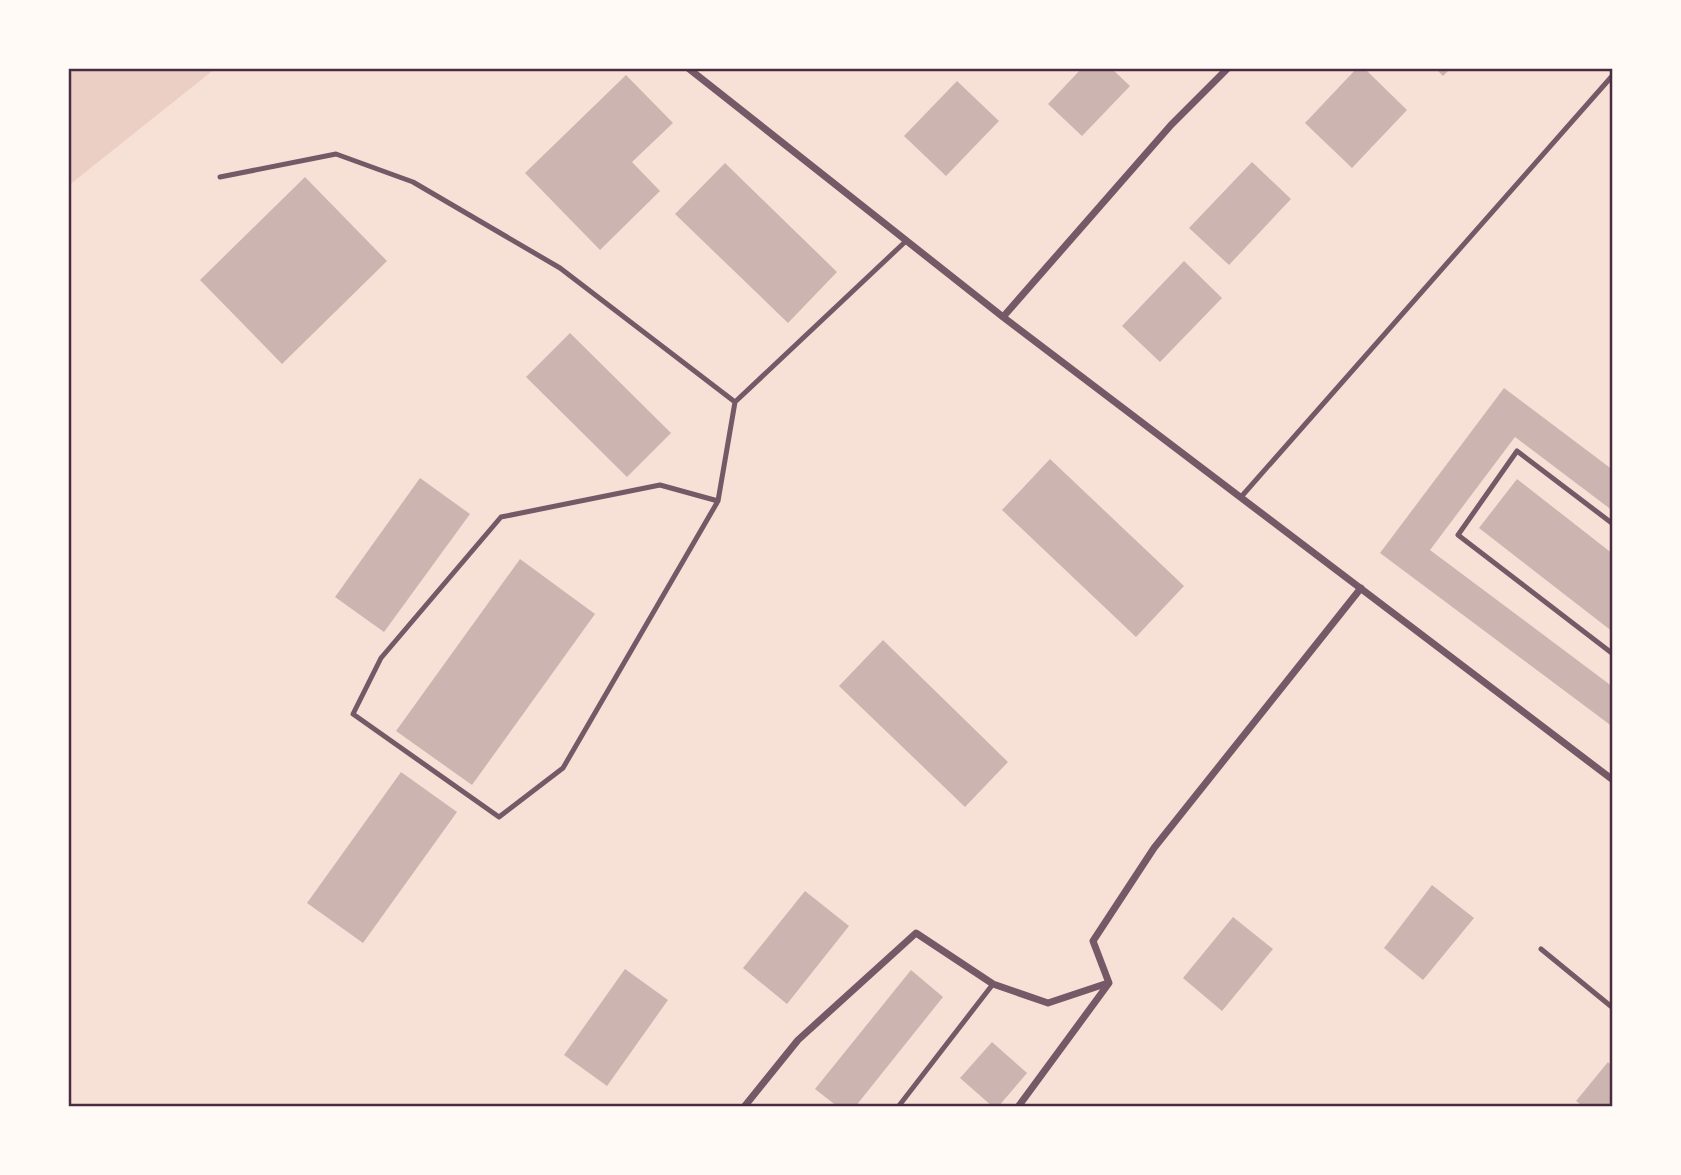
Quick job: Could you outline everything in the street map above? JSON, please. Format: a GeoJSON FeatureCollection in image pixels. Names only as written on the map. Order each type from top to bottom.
{"type":"FeatureCollection","features":[{"type":"Feature","properties":{"kind":"street"},"geometry":{"type":"LineString","coordinates":[[688,68],[1003,317],[1613,780]]}},
{"type":"Feature","properties":{"kind":"street"},"geometry":{"type":"LineString","coordinates":[[1003,317],[1171,124],[1228,68]]}},
{"type":"Feature","properties":{"kind":"street"},"geometry":{"type":"LineString","coordinates":[[1109,983],[1093,941],[1154,848],[1362,589]]}},
{"type":"Feature","properties":{"kind":"street"},"geometry":{"type":"LineString","coordinates":[[744,1107],[798,1040],[916,933],[993,984],[1048,1003],[1109,983]]}},
{"type":"Feature","properties":{"kind":"street"},"geometry":{"type":"LineString","coordinates":[[1018,1107],[1109,983]]}},
{"type":"Feature","properties":{"kind":"lane"},"geometry":{"type":"LineString","coordinates":[[1241,497],[1613,75]]}},
{"type":"Feature","properties":{"kind":"lane"},"geometry":{"type":"LineString","coordinates":[[220,177],[336,154],[413,182],[560,268],[735,402]]}},
{"type":"Feature","properties":{"kind":"lane"},"geometry":{"type":"LineString","coordinates":[[718,501],[660,485],[501,517],[381,658],[353,714],[499,817],[563,768],[718,501],[735,402],[906,241]]}},
{"type":"Feature","properties":{"kind":"lane"},"geometry":{"type":"LineString","coordinates":[[1613,524],[1517,451],[1458,535],[1613,654]]}},
{"type":"Feature","properties":{"kind":"lane"},"geometry":{"type":"LineString","coordinates":[[1541,949],[1613,1009]]}},
{"type":"Feature","properties":{"kind":"lane"},"geometry":{"type":"LineString","coordinates":[[898,1107],[993,984]]}},
{"type":"Feature","properties":{"kind":"shaded area"},"geometry":{"type":"Polygon","coordinates":[[[68,68],[216,68],[68,186],[68,68]]]}},
{"type":"Feature","properties":{"kind":"building"},"geometry":{"type":"Polygon","coordinates":[[[1082,68],[1111,68],[1130,86],[1082,136],[1048,104],[1082,68]]]}},
{"type":"Feature","properties":{"kind":"building"},"geometry":{"type":"Polygon","coordinates":[[[1357,68],[1364,68],[1407,110],[1352,168],[1305,123],[1357,68]]]}},
{"type":"Feature","properties":{"kind":"building"},"geometry":{"type":"Polygon","coordinates":[[[1435,68],[1451,68],[1443,76],[1435,68]]]}},
{"type":"Feature","properties":{"kind":"building"},"geometry":{"type":"Polygon","coordinates":[[[626,75],[673,123],[632,162],[660,191],[600,250],[525,173],[626,75]]]}},
{"type":"Feature","properties":{"kind":"building"},"geometry":{"type":"Polygon","coordinates":[[[957,81],[999,121],[946,176],[904,136],[957,81]]]}},
{"type":"Feature","properties":{"kind":"building"},"geometry":{"type":"Polygon","coordinates":[[[1252,162],[1291,199],[1229,265],[1189,228],[1252,162]]]}},
{"type":"Feature","properties":{"kind":"building"},"geometry":{"type":"Polygon","coordinates":[[[725,163],[837,272],[788,323],[675,214],[725,163]]]}},
{"type":"Feature","properties":{"kind":"building"},"geometry":{"type":"Polygon","coordinates":[[[305,177],[387,261],[282,364],[200,280],[305,177]]]}},
{"type":"Feature","properties":{"kind":"building"},"geometry":{"type":"Polygon","coordinates":[[[1184,261],[1222,298],[1160,362],[1122,326],[1184,261]]]}},
{"type":"Feature","properties":{"kind":"building"},"geometry":{"type":"Polygon","coordinates":[[[570,333],[671,433],[627,477],[526,377],[570,333]]]}},
{"type":"Feature","properties":{"kind":"building"},"geometry":{"type":"Polygon","coordinates":[[[1504,388],[1613,470],[1613,511],[1515,437],[1430,550],[1613,687],[1613,727],[1380,553],[1504,388]]]}},
{"type":"Feature","properties":{"kind":"building"},"geometry":{"type":"Polygon","coordinates":[[[1050,459],[1184,586],[1136,637],[1002,510],[1050,459]]]}},
{"type":"Feature","properties":{"kind":"building"},"geometry":{"type":"Polygon","coordinates":[[[420,478],[470,514],[384,632],[335,597],[420,478]]]}},
{"type":"Feature","properties":{"kind":"building"},"geometry":{"type":"Polygon","coordinates":[[[1517,479],[1613,554],[1613,632],[1479,528],[1517,479]]]}},
{"type":"Feature","properties":{"kind":"building"},"geometry":{"type":"Polygon","coordinates":[[[520,559],[595,614],[472,785],[396,731],[520,559]]]}},
{"type":"Feature","properties":{"kind":"building"},"geometry":{"type":"Polygon","coordinates":[[[883,640],[1008,762],[965,807],[839,686],[883,640]]]}},
{"type":"Feature","properties":{"kind":"building"},"geometry":{"type":"Polygon","coordinates":[[[401,772],[457,812],[363,943],[307,903],[401,772]]]}},
{"type":"Feature","properties":{"kind":"building"},"geometry":{"type":"Polygon","coordinates":[[[1432,885],[1474,918],[1423,980],[1384,948],[1432,885]]]}},
{"type":"Feature","properties":{"kind":"building"},"geometry":{"type":"Polygon","coordinates":[[[805,891],[849,926],[787,1004],[743,968],[805,891]]]}},
{"type":"Feature","properties":{"kind":"building"},"geometry":{"type":"Polygon","coordinates":[[[1233,917],[1273,949],[1222,1011],[1183,978],[1233,917]]]}},
{"type":"Feature","properties":{"kind":"building"},"geometry":{"type":"Polygon","coordinates":[[[625,969],[668,1000],[607,1086],[564,1055],[625,969]]]}},
{"type":"Feature","properties":{"kind":"building"},"geometry":{"type":"Polygon","coordinates":[[[911,970],[943,997],[855,1107],[838,1107],[815,1089],[911,970]]]}},
{"type":"Feature","properties":{"kind":"building"},"geometry":{"type":"Polygon","coordinates":[[[992,1042],[1027,1073],[998,1107],[993,1107],[960,1078],[992,1042]]]}},
{"type":"Feature","properties":{"kind":"building"},"geometry":{"type":"Polygon","coordinates":[[[1608,1062],[1613,1067],[1613,1107],[1584,1107],[1576,1101],[1608,1062]]]}}]}
